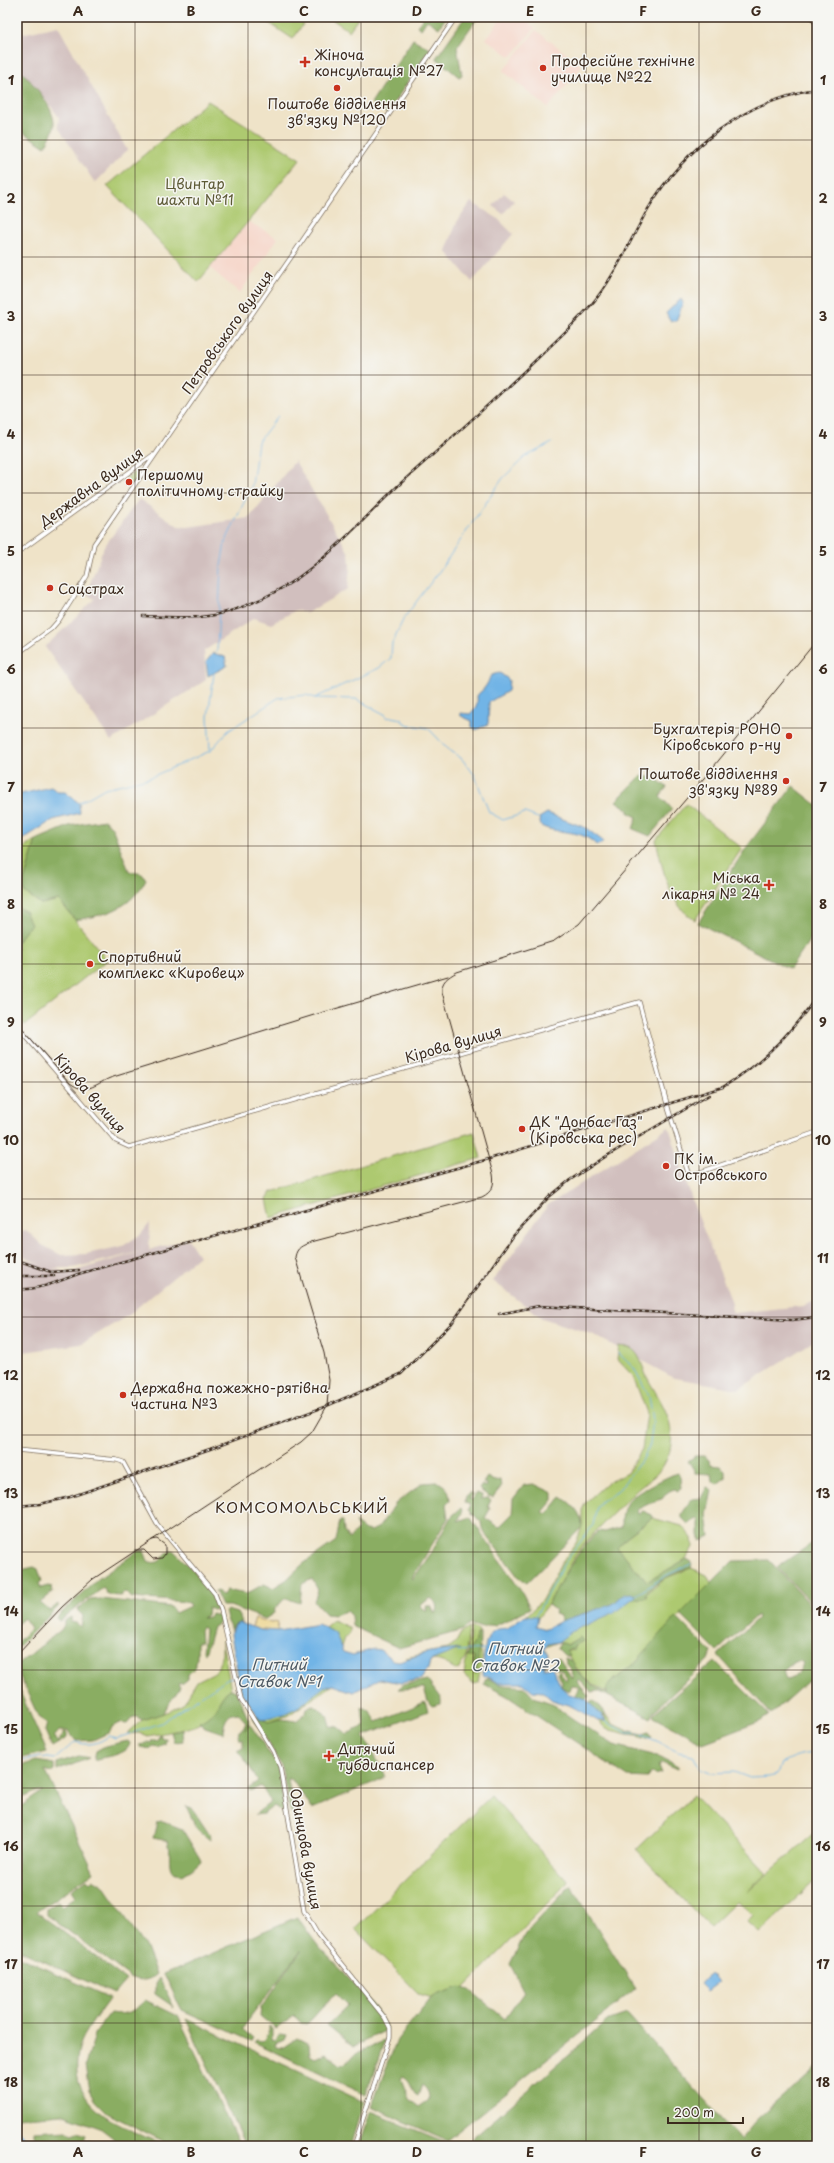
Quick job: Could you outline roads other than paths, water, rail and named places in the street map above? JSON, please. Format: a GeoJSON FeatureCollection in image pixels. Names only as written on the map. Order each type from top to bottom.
{"type":"FeatureCollection","features":[{"type":"Feature","properties":{"kind":"main road","name":"Петровського вулиця"},"geometry":{"type":"LineString","coordinates":[[17,654],[51,629],[59,620],[86,578],[92,547],[456,17]]}},
{"type":"Feature","properties":{"kind":"main road","name":"Державна вулиця"},"geometry":{"type":"LineString","coordinates":[[17,554],[158,452]]}},
{"type":"Feature","properties":{"kind":"main road","name":"Кірова вулиця"},"geometry":{"type":"LineString","coordinates":[[17,1026],[116,1141],[129,1147],[639,1002],[669,1112],[689,1176],[817,1132]]}},
{"type":"Feature","properties":{"kind":"main road","name":"Одинцова вулиця"},"geometry":{"type":"LineString","coordinates":[[17,1450],[117,1460],[123,1462],[157,1524],[209,1585],[221,1609],[242,1699],[279,1764],[293,1839],[302,1905],[306,1918],[373,2000],[390,2028],[390,2037],[354,2146]]}},
{"type":"Feature","properties":{"kind":"water"},"geometry":{"type":"Polygon","coordinates":[[[681,299],[683,303],[676,321],[670,321],[666,313],[681,299]]]}},
{"type":"Feature","properties":{"kind":"water"},"geometry":{"type":"Polygon","coordinates":[[[213,653],[225,657],[227,666],[208,676],[206,662],[213,653]]]}},
{"type":"Feature","properties":{"kind":"water"},"geometry":{"type":"Polygon","coordinates":[[[500,673],[509,680],[508,691],[489,702],[488,724],[476,730],[472,727],[472,721],[461,716],[460,713],[470,714],[474,710],[477,702],[477,696],[487,684],[490,677],[500,673]]]}},
{"type":"Feature","properties":{"kind":"water"},"geometry":{"type":"Polygon","coordinates":[[[51,787],[58,792],[65,792],[79,803],[80,813],[53,820],[17,843],[17,795],[51,787]]]}},
{"type":"Feature","properties":{"kind":"water"},"geometry":{"type":"Polygon","coordinates":[[[547,813],[586,828],[603,841],[601,844],[596,845],[584,836],[548,829],[541,826],[539,818],[547,813]]]}},
{"type":"Feature","properties":{"kind":"water","name":"Питний Ставок №2"},"geometry":{"type":"Polygon","coordinates":[[[632,1593],[636,1595],[635,1597],[615,1612],[571,1632],[558,1642],[548,1644],[544,1649],[548,1654],[543,1668],[552,1667],[561,1687],[569,1694],[586,1699],[606,1721],[598,1721],[569,1705],[552,1700],[543,1692],[533,1691],[523,1683],[499,1683],[483,1675],[485,1648],[489,1635],[493,1631],[508,1628],[526,1616],[534,1616],[538,1618],[536,1626],[546,1629],[561,1621],[613,1604],[624,1594],[632,1593]]]}},
{"type":"Feature","properties":{"kind":"water","name":"Питний Ставок №1"},"geometry":{"type":"Polygon","coordinates":[[[240,1623],[261,1630],[279,1631],[318,1624],[335,1633],[343,1652],[353,1655],[374,1649],[380,1650],[393,1660],[399,1661],[430,1652],[460,1649],[430,1661],[428,1669],[421,1679],[401,1683],[380,1679],[353,1692],[333,1685],[324,1687],[298,1707],[284,1714],[261,1720],[241,1693],[231,1634],[235,1625],[240,1623]]]}},
{"type":"Feature","properties":{"kind":"water"},"geometry":{"type":"Polygon","coordinates":[[[709,1974],[718,1983],[707,1991],[700,1984],[709,1974]]]}},
{"type":"Feature","properties":{"kind":"waterway"},"geometry":{"type":"LineString","coordinates":[[217,652],[221,566],[225,543],[252,485],[258,442],[278,416]]}},
{"type":"Feature","properties":{"kind":"waterway"},"geometry":{"type":"LineString","coordinates":[[315,698],[379,668],[391,658],[392,643],[404,618],[438,573],[503,478],[525,457],[552,443]]}},
{"type":"Feature","properties":{"kind":"waterway"},"geometry":{"type":"LineString","coordinates":[[210,749],[208,717],[214,673]]}},
{"type":"Feature","properties":{"kind":"waterway"},"geometry":{"type":"LineString","coordinates":[[79,803],[105,788],[149,778],[210,751],[228,731],[278,698],[306,695],[315,698],[356,699],[386,715],[387,718],[391,717],[401,719],[409,725],[428,728],[448,749],[461,758],[474,774],[489,812],[503,820],[525,813],[538,818]]}},
{"type":"Feature","properties":{"kind":"waterway"},"geometry":{"type":"LineString","coordinates":[[535,1617],[563,1565],[593,1525],[597,1507],[601,1501],[617,1492],[644,1457],[650,1444],[653,1420],[649,1396],[634,1368],[618,1353]]}},
{"type":"Feature","properties":{"kind":"waterway"},"geometry":{"type":"LineString","coordinates":[[636,1595],[667,1575],[691,1564]]}},
{"type":"Feature","properties":{"kind":"waterway"},"geometry":{"type":"LineString","coordinates":[[458,1651],[485,1649]]}},
{"type":"Feature","properties":{"kind":"waterway"},"geometry":{"type":"LineString","coordinates":[[17,1762],[40,1757],[55,1759],[75,1742],[93,1744],[109,1736],[115,1739],[161,1723],[228,1678],[239,1676]]}},
{"type":"Feature","properties":{"kind":"waterway"},"geometry":{"type":"LineString","coordinates":[[604,1721],[627,1733],[636,1733],[657,1741],[678,1752],[693,1755],[700,1769],[710,1773],[734,1772],[750,1778],[769,1777],[777,1775],[781,1763],[785,1761],[803,1754],[817,1754]]}},
{"type":"Feature","properties":{"kind":"waterway"},"geometry":{"type":"LineString","coordinates":[[17,2132],[27,2144],[59,2143],[69,2146]]}},
{"type":"Feature","properties":{"kind":"tram line"},"geometry":{"type":"LineString","coordinates":[[809,17],[817,28]]}},
{"type":"Feature","properties":{"kind":"tram line"},"geometry":{"type":"LineString","coordinates":[[17,1655],[62,1607],[93,1579],[301,1442],[312,1432],[327,1406],[329,1380],[324,1353],[295,1257],[299,1249],[311,1242],[482,1197],[488,1193],[494,1182],[442,992],[444,982],[457,972],[554,941],[579,924],[710,771],[817,640]]}},
{"type":"Feature","properties":{"kind":"tram line"},"geometry":{"type":"LineString","coordinates":[[17,1023],[70,1083],[76,1087],[85,1089],[95,1086],[110,1078],[314,1015],[448,976]]}},
{"type":"Feature","properties":{"kind":"tram line"},"geometry":{"type":"LineString","coordinates":[[135,1550],[144,1550],[153,1559],[162,1558],[165,1554],[165,1545],[157,1539],[152,1540]]}},
{"type":"Feature","properties":{"kind":"railway"},"geometry":{"type":"LineString","coordinates":[[143,616],[201,617],[210,616],[247,605],[273,593],[291,582],[325,557],[401,483],[506,388],[585,312],[607,283],[648,209],[662,187],[679,166],[698,147],[719,130],[742,115],[766,103],[791,94],[817,89]]}},
{"type":"Feature","properties":{"kind":"railway"},"geometry":{"type":"LineString","coordinates":[[17,1289],[48,1285],[78,1274],[489,1159],[723,1087],[737,1078],[775,1047],[797,1023],[817,996]]}},
{"type":"Feature","properties":{"kind":"railway"},"geometry":{"type":"LineString","coordinates":[[17,1506],[40,1504],[70,1497],[210,1449],[324,1407],[401,1374],[452,1323],[514,1235],[549,1197],[570,1180],[605,1157],[709,1095]]}},
{"type":"Feature","properties":{"kind":"railway"},"geometry":{"type":"LineString","coordinates":[[17,1260],[51,1272],[79,1270]]}},
{"type":"Feature","properties":{"kind":"railway"},"geometry":{"type":"LineString","coordinates":[[17,1276],[54,1276]]}},
{"type":"Feature","properties":{"kind":"railway"},"geometry":{"type":"LineString","coordinates":[[499,1314],[539,1306],[792,1320],[817,1317]]}},
{"type":"Feature","properties":{"kind":"place","name":"Жіноча консультація №27"},"geometry":{"type":"Point","coordinates":[305,62]}},
{"type":"Feature","properties":{"kind":"place","name":"Професійне технічне училище №22"},"geometry":{"type":"Point","coordinates":[543,68]}},
{"type":"Feature","properties":{"kind":"place","name":"Поштове відділення зв'язку №120"},"geometry":{"type":"Point","coordinates":[337,88]}},
{"type":"Feature","properties":{"kind":"place","name":"Першому політичному страйку"},"geometry":{"type":"Point","coordinates":[129,482]}},
{"type":"Feature","properties":{"kind":"place","name":"Соцстрах"},"geometry":{"type":"Point","coordinates":[50,588]}},
{"type":"Feature","properties":{"kind":"place","name":"Бухгалтерія РОНО Кіровського р-ну"},"geometry":{"type":"Point","coordinates":[789,736]}},
{"type":"Feature","properties":{"kind":"place","name":"Поштове відділення зв'язку №89"},"geometry":{"type":"Point","coordinates":[786,781]}},
{"type":"Feature","properties":{"kind":"place","name":"Міська лікарня № 24"},"geometry":{"type":"Point","coordinates":[769,885]}},
{"type":"Feature","properties":{"kind":"place","name":"Cпортивний комплекс «Кировец»"},"geometry":{"type":"Point","coordinates":[90,964]}},
{"type":"Feature","properties":{"kind":"place","name":"ДК \"Донбас Газ\" (Кіровська рес)"},"geometry":{"type":"Point","coordinates":[522,1129]}},
{"type":"Feature","properties":{"kind":"place","name":"ПК ім. Островського"},"geometry":{"type":"Point","coordinates":[666,1166]}},
{"type":"Feature","properties":{"kind":"place","name":"Державна пожежно-рятівна частина №3"},"geometry":{"type":"Point","coordinates":[123,1395]}},
{"type":"Feature","properties":{"kind":"place","name":"Дитячий тубдиспансер"},"geometry":{"type":"Point","coordinates":[329,1756]}},
{"type":"Feature","properties":{"kind":"district","name":"КОМСОМОЛЬСЬКИЙ"},"geometry":{"type":"Point","coordinates":[302,1506]}},
{"type":"Feature","properties":{"kind":"park label","name":"Цвинтар шахти №11"},"geometry":{"type":"Point","coordinates":[195,192]}}]}
